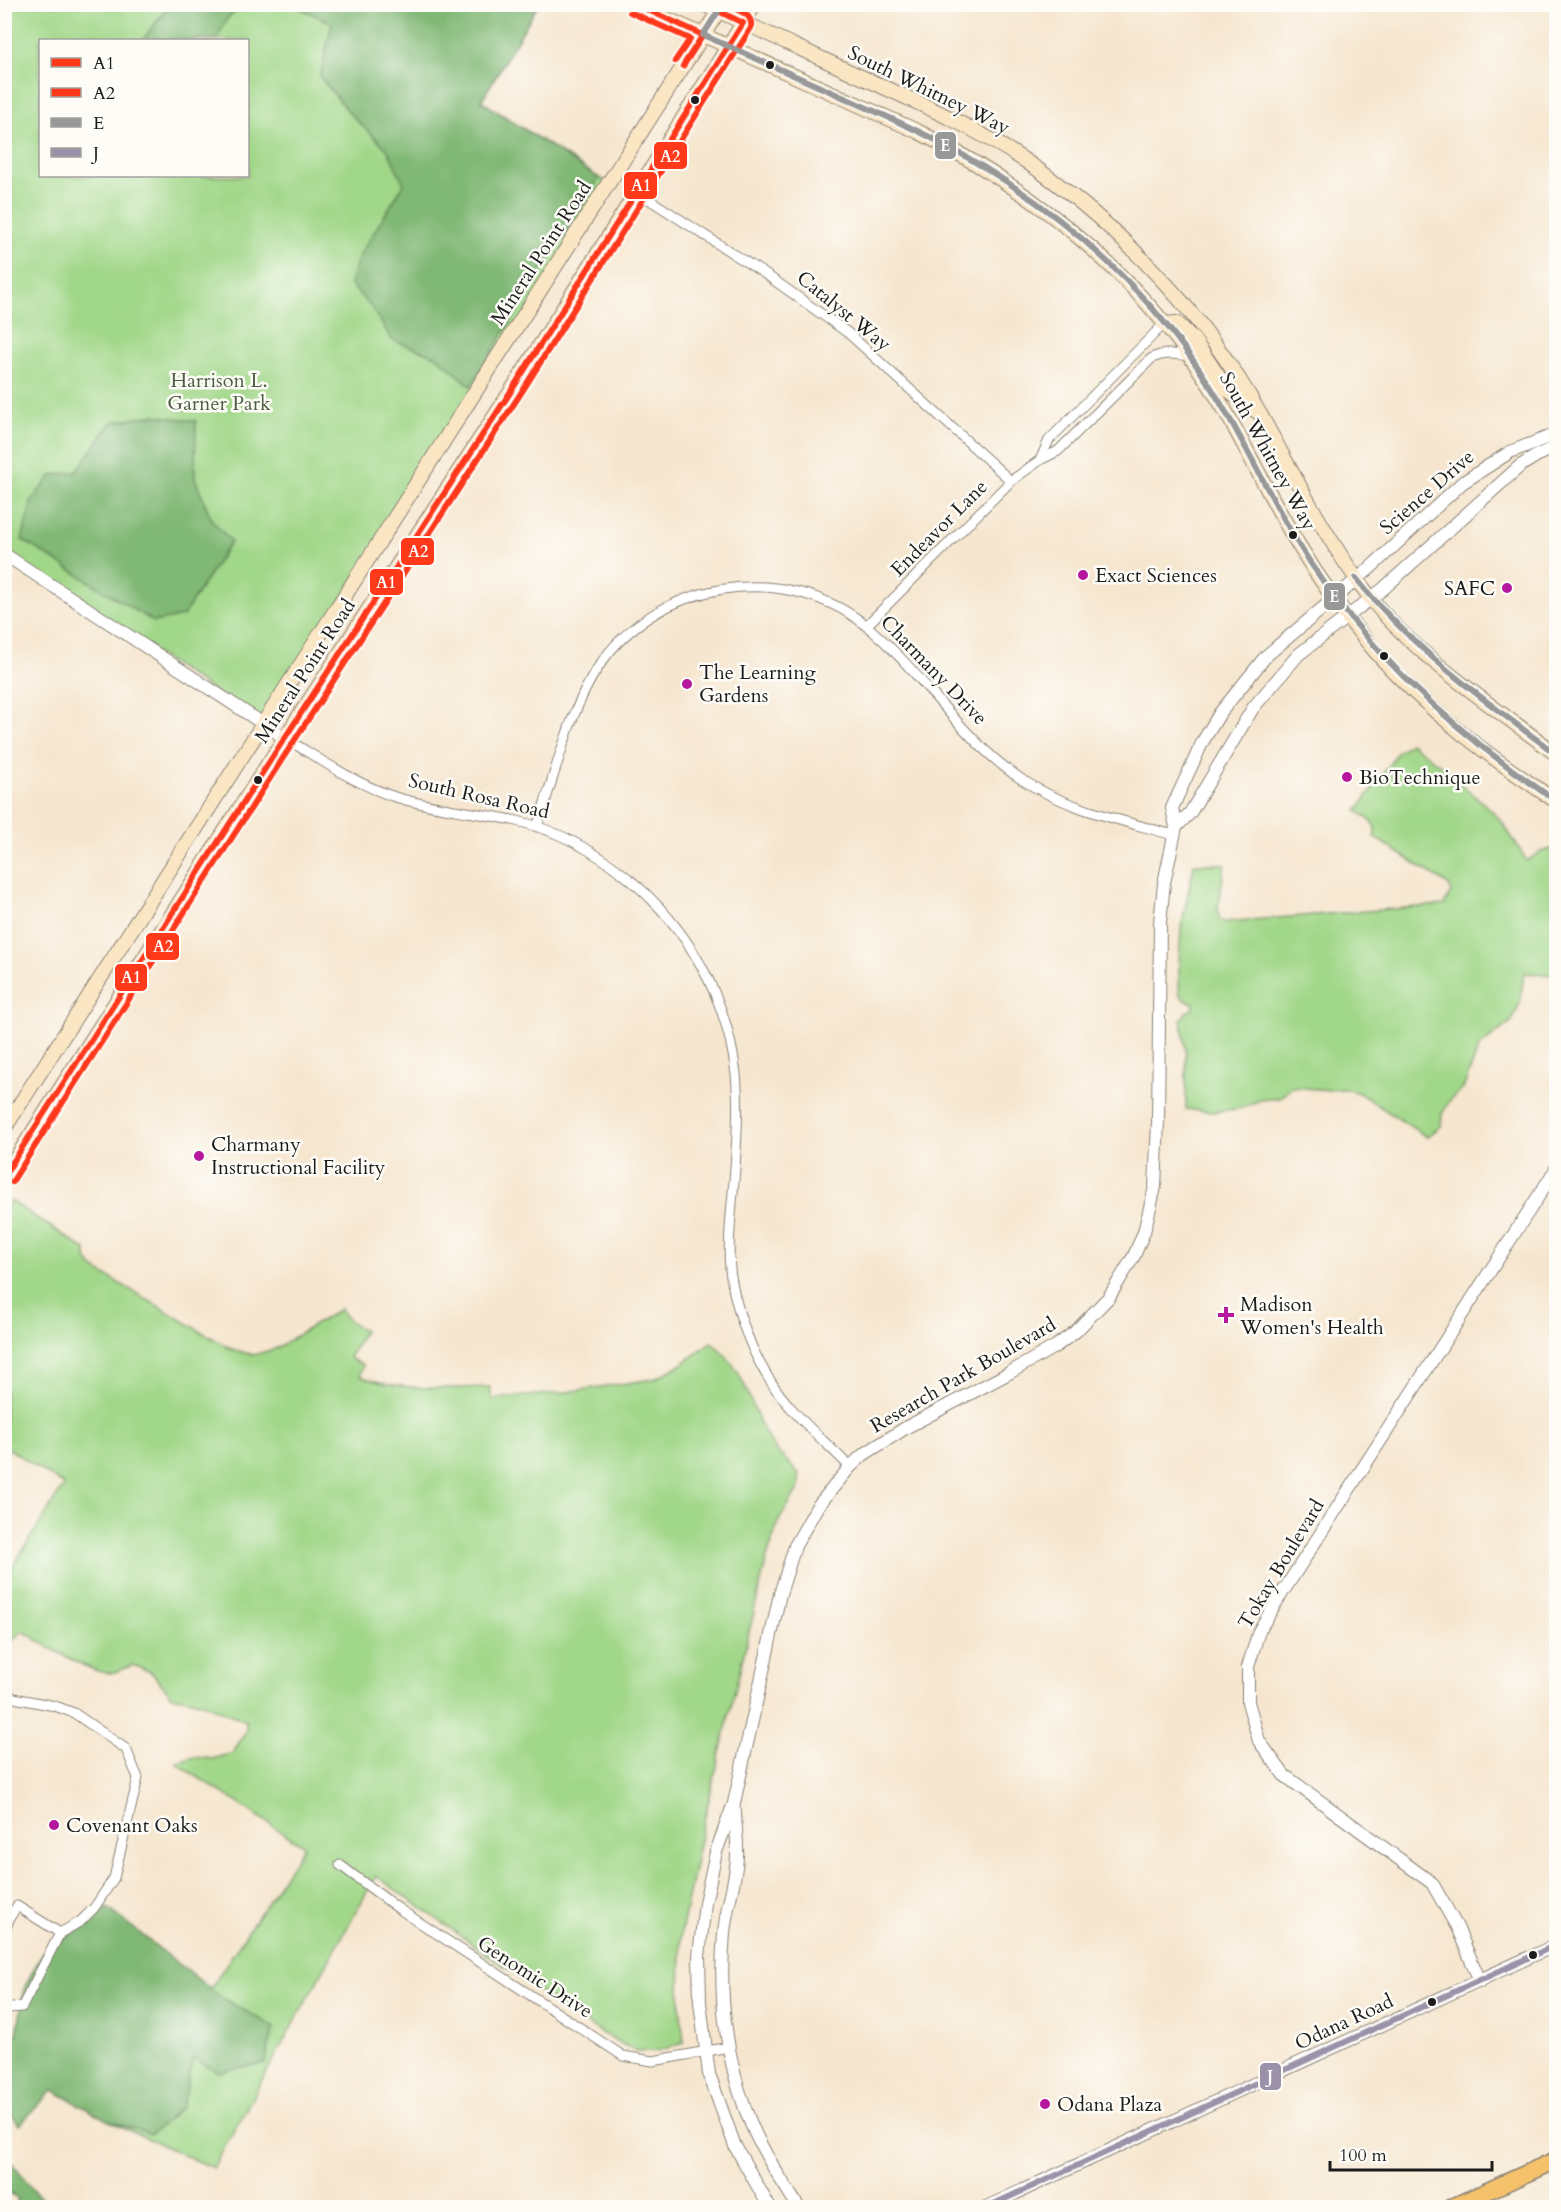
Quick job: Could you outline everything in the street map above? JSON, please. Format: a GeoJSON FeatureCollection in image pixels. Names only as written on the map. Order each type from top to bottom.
{"type":"FeatureCollection","features":[{"type":"Feature","properties":{"kind":"highway"},"geometry":{"type":"LineString","coordinates":[[1450,2208],[1557,2160]]}},
{"type":"Feature","properties":{"kind":"main road","name":"South Whitney Way"},"geometry":{"type":"LineString","coordinates":[[634,4],[956,150],[1065,224],[1143,298],[1189,356],[1223,406],[1297,542],[1335,598],[1375,650],[1439,714],[1479,748],[1557,801]]}},
{"type":"Feature","properties":{"kind":"main road","name":"South Whitney Way"},"geometry":{"type":"LineString","coordinates":[[703,4],[720,8],[743,23],[905,97],[990,139],[1065,190],[1125,240],[1167,284],[1222,354],[1260,415],[1328,538],[1371,598],[1422,650],[1557,754]]}},
{"type":"Feature","properties":{"kind":"main road","name":"Mineral Point Road"},"geometry":{"type":"LineString","coordinates":[[4,1177],[285,738],[513,388],[755,4]]}},
{"type":"Feature","properties":{"kind":"main road","name":"Mineral Point Road"},"geometry":{"type":"LineString","coordinates":[[4,1129],[720,8]]}},
{"type":"Feature","properties":{"kind":"main road"},"geometry":{"type":"LineString","coordinates":[[1164,324],[1177,323],[1193,339],[1227,389],[1260,415]]}},
{"type":"Feature","properties":{"kind":"street","name":"Catalyst Way"},"geometry":{"type":"LineString","coordinates":[[636,191],[771,278],[848,333],[1011,481]]}},
{"type":"Feature","properties":{"kind":"street","name":"Endeavor Lane"},"geometry":{"type":"LineString","coordinates":[[1040,460],[1049,440],[1164,324]]}},
{"type":"Feature","properties":{"kind":"street","name":"Endeavor Lane"},"geometry":{"type":"LineString","coordinates":[[866,626],[1011,481],[1040,460],[1058,451],[1152,358],[1169,353],[1189,356]]}},
{"type":"Feature","properties":{"kind":"street","name":"Science Drive"},"geometry":{"type":"LineString","coordinates":[[1335,598],[1462,483],[1510,452],[1551,436],[1557,436]]}},
{"type":"Feature","properties":{"kind":"street","name":"Science Drive"},"geometry":{"type":"LineString","coordinates":[[1348,615],[1371,598],[1520,466],[1557,447]]}},
{"type":"Feature","properties":{"kind":"street","name":"South Rosa Road"},"geometry":{"type":"LineString","coordinates":[[4,554],[285,738],[357,781],[379,791],[421,803],[537,827],[591,852],[630,880],[675,925],[703,968],[716,995],[725,1020],[736,1073],[737,1131],[730,1236],[730,1275],[740,1311],[753,1351],[770,1381],[790,1407],[850,1467]]}},
{"type":"Feature","properties":{"kind":"street","name":"Charmany Drive"},"geometry":{"type":"LineString","coordinates":[[537,827],[573,721],[590,682],[598,667],[622,637],[650,616],[704,592],[726,588],[755,587],[778,588],[810,595],[844,611],[866,626],[885,643],[983,748],[1020,778],[1055,798],[1073,805],[1174,831]]}},
{"type":"Feature","properties":{"kind":"street","name":"Research Park Boulevard"},"geometry":{"type":"LineString","coordinates":[[770,2208],[735,2146],[716,2096],[705,2051],[700,2002],[701,1929],[716,1852],[734,1803],[759,1683],[787,1568],[795,1546],[811,1516],[850,1467],[876,1446],[906,1427],[1009,1373],[1056,1346],[1075,1332],[1109,1297],[1134,1256],[1144,1232],[1155,1187],[1160,923],[1164,883],[1174,831],[1172,808],[1203,741],[1220,713],[1266,656],[1335,598]]}},
{"type":"Feature","properties":{"kind":"street","name":"Research Park Boulevard"},"geometry":{"type":"LineString","coordinates":[[1174,831],[1190,813],[1253,708],[1277,677],[1298,655],[1348,615]]}},
{"type":"Feature","properties":{"kind":"street","name":"Tokay Boulevard"},"geometry":{"type":"LineString","coordinates":[[1480,1981],[1457,1927],[1432,1883],[1284,1775],[1259,1741],[1248,1702],[1248,1667],[1259,1631],[1277,1601],[1557,1169]]}},
{"type":"Feature","properties":{"kind":"street"},"geometry":{"type":"LineString","coordinates":[[4,1692],[14,1698],[55,1706],[74,1713],[126,1749],[138,1778],[114,1878],[94,1908],[81,1921],[60,1933],[22,2007],[4,2006]]}},
{"type":"Feature","properties":{"kind":"street","name":"Research Park Boulevard"},"geometry":{"type":"LineString","coordinates":[[734,1803],[737,1857],[724,1931],[723,1957],[723,2002],[729,2047],[743,2101],[754,2132],[799,2208]]}},
{"type":"Feature","properties":{"kind":"street","name":"Genomic Drive"},"geometry":{"type":"LineString","coordinates":[[340,1865],[399,1909],[623,2056],[653,2061],[729,2047]]}},
{"type":"Feature","properties":{"kind":"street"},"geometry":{"type":"LineString","coordinates":[[4,1933],[17,1906],[60,1933]]}},
{"type":"Feature","properties":{"kind":"street","name":"Odana Road"},"geometry":{"type":"LineString","coordinates":[[984,2208],[1557,1946]]}},
{"type":"Feature","properties":{"kind":"green space"},"geometry":{"type":"Polygon","coordinates":[[[169,4],[246,5],[229,16],[217,39],[144,39],[169,4]]]}},
{"type":"Feature","properties":{"kind":"green space","name":"Harrison L. Garner Park"},"geometry":{"type":"Polygon","coordinates":[[[4,5],[538,5],[481,101],[609,183],[262,723],[5,554],[4,5]]]}},
{"type":"Feature","properties":{"kind":"green space"},"geometry":{"type":"Polygon","coordinates":[[[293,5],[538,5],[481,101],[599,178],[471,386],[436,356],[392,340],[372,308],[350,284],[359,256],[404,184],[387,149],[351,115],[320,77],[332,23],[293,5]]]}},
{"type":"Feature","properties":{"kind":"green space"},"geometry":{"type":"Polygon","coordinates":[[[154,415],[196,421],[195,478],[211,519],[231,541],[183,616],[154,622],[22,540],[32,500],[52,475],[76,472],[112,422],[154,415]]]}},
{"type":"Feature","properties":{"kind":"green space"},"geometry":{"type":"Polygon","coordinates":[[[1410,743],[1439,764],[1493,812],[1527,861],[1540,852],[1556,848],[1556,975],[1524,973],[1520,1003],[1512,1021],[1479,1047],[1463,1089],[1450,1100],[1442,1114],[1441,1126],[1427,1137],[1359,1093],[1344,1089],[1292,1087],[1279,1098],[1260,1100],[1242,1108],[1214,1112],[1186,1109],[1186,1052],[1181,1020],[1186,1012],[1193,1009],[1194,1003],[1184,1000],[1179,993],[1179,961],[1181,928],[1194,864],[1225,864],[1218,907],[1219,918],[1224,922],[1444,905],[1451,892],[1450,886],[1374,837],[1374,825],[1357,811],[1397,753],[1410,743]]]}},
{"type":"Feature","properties":{"kind":"green space"},"geometry":{"type":"Polygon","coordinates":[[[11,1201],[86,1250],[86,1258],[93,1268],[231,1349],[254,1355],[277,1348],[340,1309],[348,1320],[364,1331],[349,1358],[363,1365],[360,1376],[391,1385],[441,1388],[490,1387],[492,1399],[560,1393],[654,1379],[682,1364],[711,1342],[732,1364],[746,1387],[768,1439],[799,1475],[799,1487],[778,1522],[767,1557],[704,1820],[681,1933],[680,2005],[684,2043],[657,2051],[636,2051],[615,2041],[566,2010],[376,1876],[213,2168],[107,2120],[152,2133],[182,2107],[193,2057],[222,1998],[210,1989],[304,1846],[176,1763],[194,1757],[212,1759],[233,1753],[246,1731],[246,1721],[200,1702],[172,1696],[151,1672],[133,1665],[113,1673],[102,1672],[66,1656],[23,1631],[5,1646],[4,1580],[64,1485],[5,1446],[4,1212],[11,1201]]]}},
{"type":"Feature","properties":{"kind":"green space"},"geometry":{"type":"Polygon","coordinates":[[[108,1908],[222,1998],[274,2027],[265,2063],[218,2072],[193,2058],[182,2107],[151,2134],[107,2120],[53,2090],[19,2125],[5,2105],[4,2036],[17,2034],[25,1986],[45,1948],[81,1929],[108,1908]]]}},
{"type":"Feature","properties":{"kind":"green space"},"geometry":{"type":"Polygon","coordinates":[[[4,2154],[43,2201],[51,2207],[15,2207],[18,2199],[5,2190],[4,2154]]]}},
{"type":"Feature","properties":{"kind":"transit line","name":"A1"},"geometry":{"type":"LineString","coordinates":[[635,4],[703,35],[683,66]]}},
{"type":"Feature","properties":{"kind":"transit line","name":"A1"},"geometry":{"type":"LineString","coordinates":[[4,1176],[275,753],[513,388],[743,23],[704,4]]}},
{"type":"Feature","properties":{"kind":"transit line","name":"E"},"geometry":{"type":"LineString","coordinates":[[723,4],[703,35],[919,131],[974,161],[1030,198],[1107,261],[1153,309],[1201,372],[1232,423],[1299,545],[1353,620],[1382,654],[1447,717],[1481,746],[1556,801]]}},
{"type":"Feature","properties":{"kind":"transit line","name":"A2"},"geometry":{"type":"LineString","coordinates":[[12,1182],[283,758],[521,393],[751,28],[747,15],[725,4]]}},
{"type":"Feature","properties":{"kind":"transit line","name":"A2"},"geometry":{"type":"LineString","coordinates":[[630,12],[690,39],[675,61]]}},
{"type":"Feature","properties":{"kind":"transit line","name":"E"},"geometry":{"type":"LineString","coordinates":[[1356,578],[1378,604],[1425,651],[1556,754]]}},
{"type":"Feature","properties":{"kind":"transit line","name":"J"},"geometry":{"type":"LineString","coordinates":[[985,2208],[1556,1945]]}},
{"type":"Feature","properties":{"kind":"place","name":"Exact Sciences"},"geometry":{"type":"Point","coordinates":[1083,575]}},
{"type":"Feature","properties":{"kind":"place","name":"SAFC"},"geometry":{"type":"Point","coordinates":[1507,588]}},
{"type":"Feature","properties":{"kind":"place","name":"The Learning Gardens"},"geometry":{"type":"Point","coordinates":[687,684]}},
{"type":"Feature","properties":{"kind":"place","name":"BioTechnique"},"geometry":{"type":"Point","coordinates":[1347,777]}},
{"type":"Feature","properties":{"kind":"place","name":"Charmany Instructional Facility"},"geometry":{"type":"Point","coordinates":[199,1156]}},
{"type":"Feature","properties":{"kind":"place","name":"Madison Women's Health"},"geometry":{"type":"Point","coordinates":[1226,1315]}},
{"type":"Feature","properties":{"kind":"place","name":"Covenant Oaks"},"geometry":{"type":"Point","coordinates":[54,1825]}},
{"type":"Feature","properties":{"kind":"place","name":"Odana Plaza"},"geometry":{"type":"Point","coordinates":[1045,2104]}}]}
